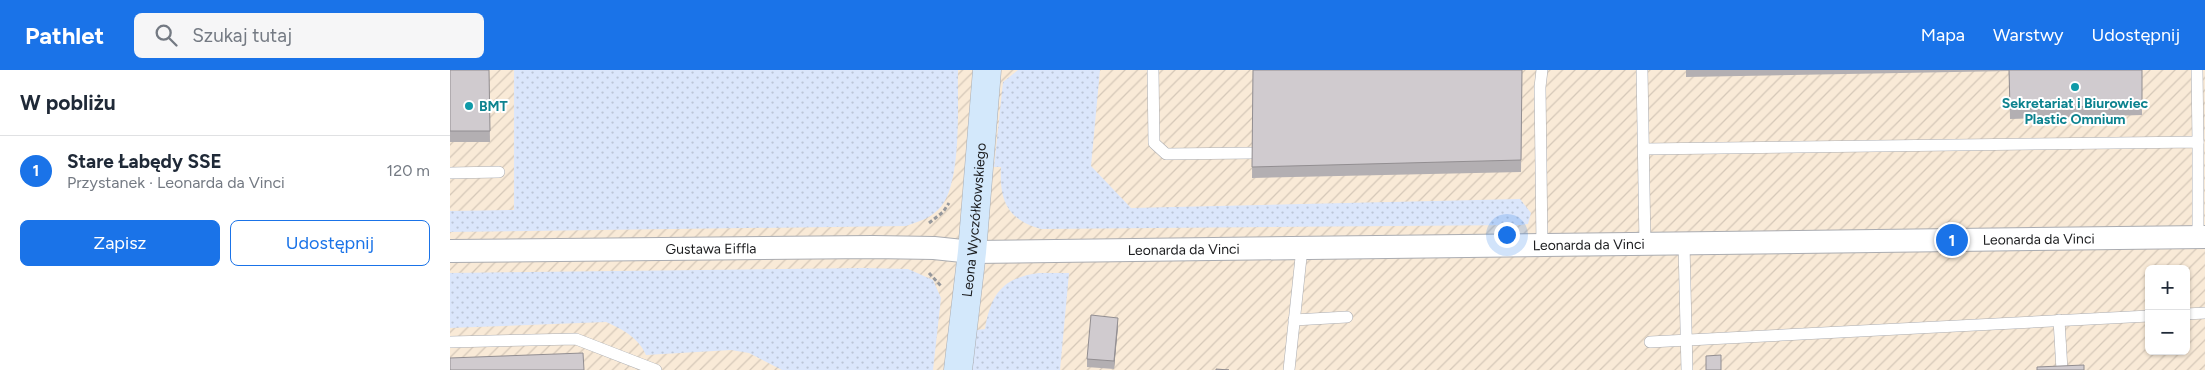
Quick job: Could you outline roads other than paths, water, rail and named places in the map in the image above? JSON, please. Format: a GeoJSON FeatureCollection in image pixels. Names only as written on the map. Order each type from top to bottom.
{"type":"FeatureCollection","features":[{"type":"Feature","properties":{"kind":"street","name":"Leona Wyczółkowskiego"},"geometry":{"type":"LineString","coordinates":[[958,370],[972,252],[987,70]]}},
{"type":"Feature","properties":{"kind":"street","name":"Leonarda da Vinci"},"geometry":{"type":"LineString","coordinates":[[972,252],[2201,237]]}},
{"type":"Feature","properties":{"kind":"street","name":"Gustawa Eiffla"},"geometry":{"type":"LineString","coordinates":[[450,251],[873,247],[934,248],[972,252]]}},
{"type":"Feature","properties":{"kind":"lane"},"geometry":{"type":"LineString","coordinates":[[1153,70],[1154,143],[1166,154],[1252,153]]}},
{"type":"Feature","properties":{"kind":"lane"},"geometry":{"type":"LineString","coordinates":[[1542,70],[1540,87],[1542,246]]}},
{"type":"Feature","properties":{"kind":"lane"},"geometry":{"type":"LineString","coordinates":[[1642,70],[1645,245]]}},
{"type":"Feature","properties":{"kind":"lane"},"geometry":{"type":"LineString","coordinates":[[2200,77],[2198,142],[2201,237]]}},
{"type":"Feature","properties":{"kind":"lane"},"geometry":{"type":"LineString","coordinates":[[1644,149],[2198,142]]}},
{"type":"Feature","properties":{"kind":"lane"},"geometry":{"type":"LineString","coordinates":[[450,173],[499,172]]}},
{"type":"Feature","properties":{"kind":"lane"},"geometry":{"type":"LineString","coordinates":[[1684,244],[1687,370]]}},
{"type":"Feature","properties":{"kind":"lane"},"geometry":{"type":"LineString","coordinates":[[1289,370],[1302,248]]}},
{"type":"Feature","properties":{"kind":"lane"},"geometry":{"type":"LineString","coordinates":[[2190,314],[2205,313]]}},
{"type":"Feature","properties":{"kind":"lane"},"geometry":{"type":"LineString","coordinates":[[1650,342],[2145,316]]}},
{"type":"Feature","properties":{"kind":"lane"},"geometry":{"type":"LineString","coordinates":[[1294,320],[1347,317]]}},
{"type":"Feature","properties":{"kind":"lane"},"geometry":{"type":"LineString","coordinates":[[2059,320],[2062,370]]}},
{"type":"Feature","properties":{"kind":"lane"},"geometry":{"type":"LineString","coordinates":[[450,342],[576,339],[656,370]]}},
{"type":"Feature","properties":{"kind":"place","name":"Sekretariat i Biurowiec Plastic Omnium"},"geometry":{"type":"Point","coordinates":[2075,87]}},
{"type":"Feature","properties":{"kind":"place","name":"BMT"},"geometry":{"type":"Point","coordinates":[469,106]}},
{"type":"Feature","properties":{"kind":"place","name":"Stare Łabędy SSE"},"geometry":{"type":"Point","coordinates":[1952,240]}}]}
